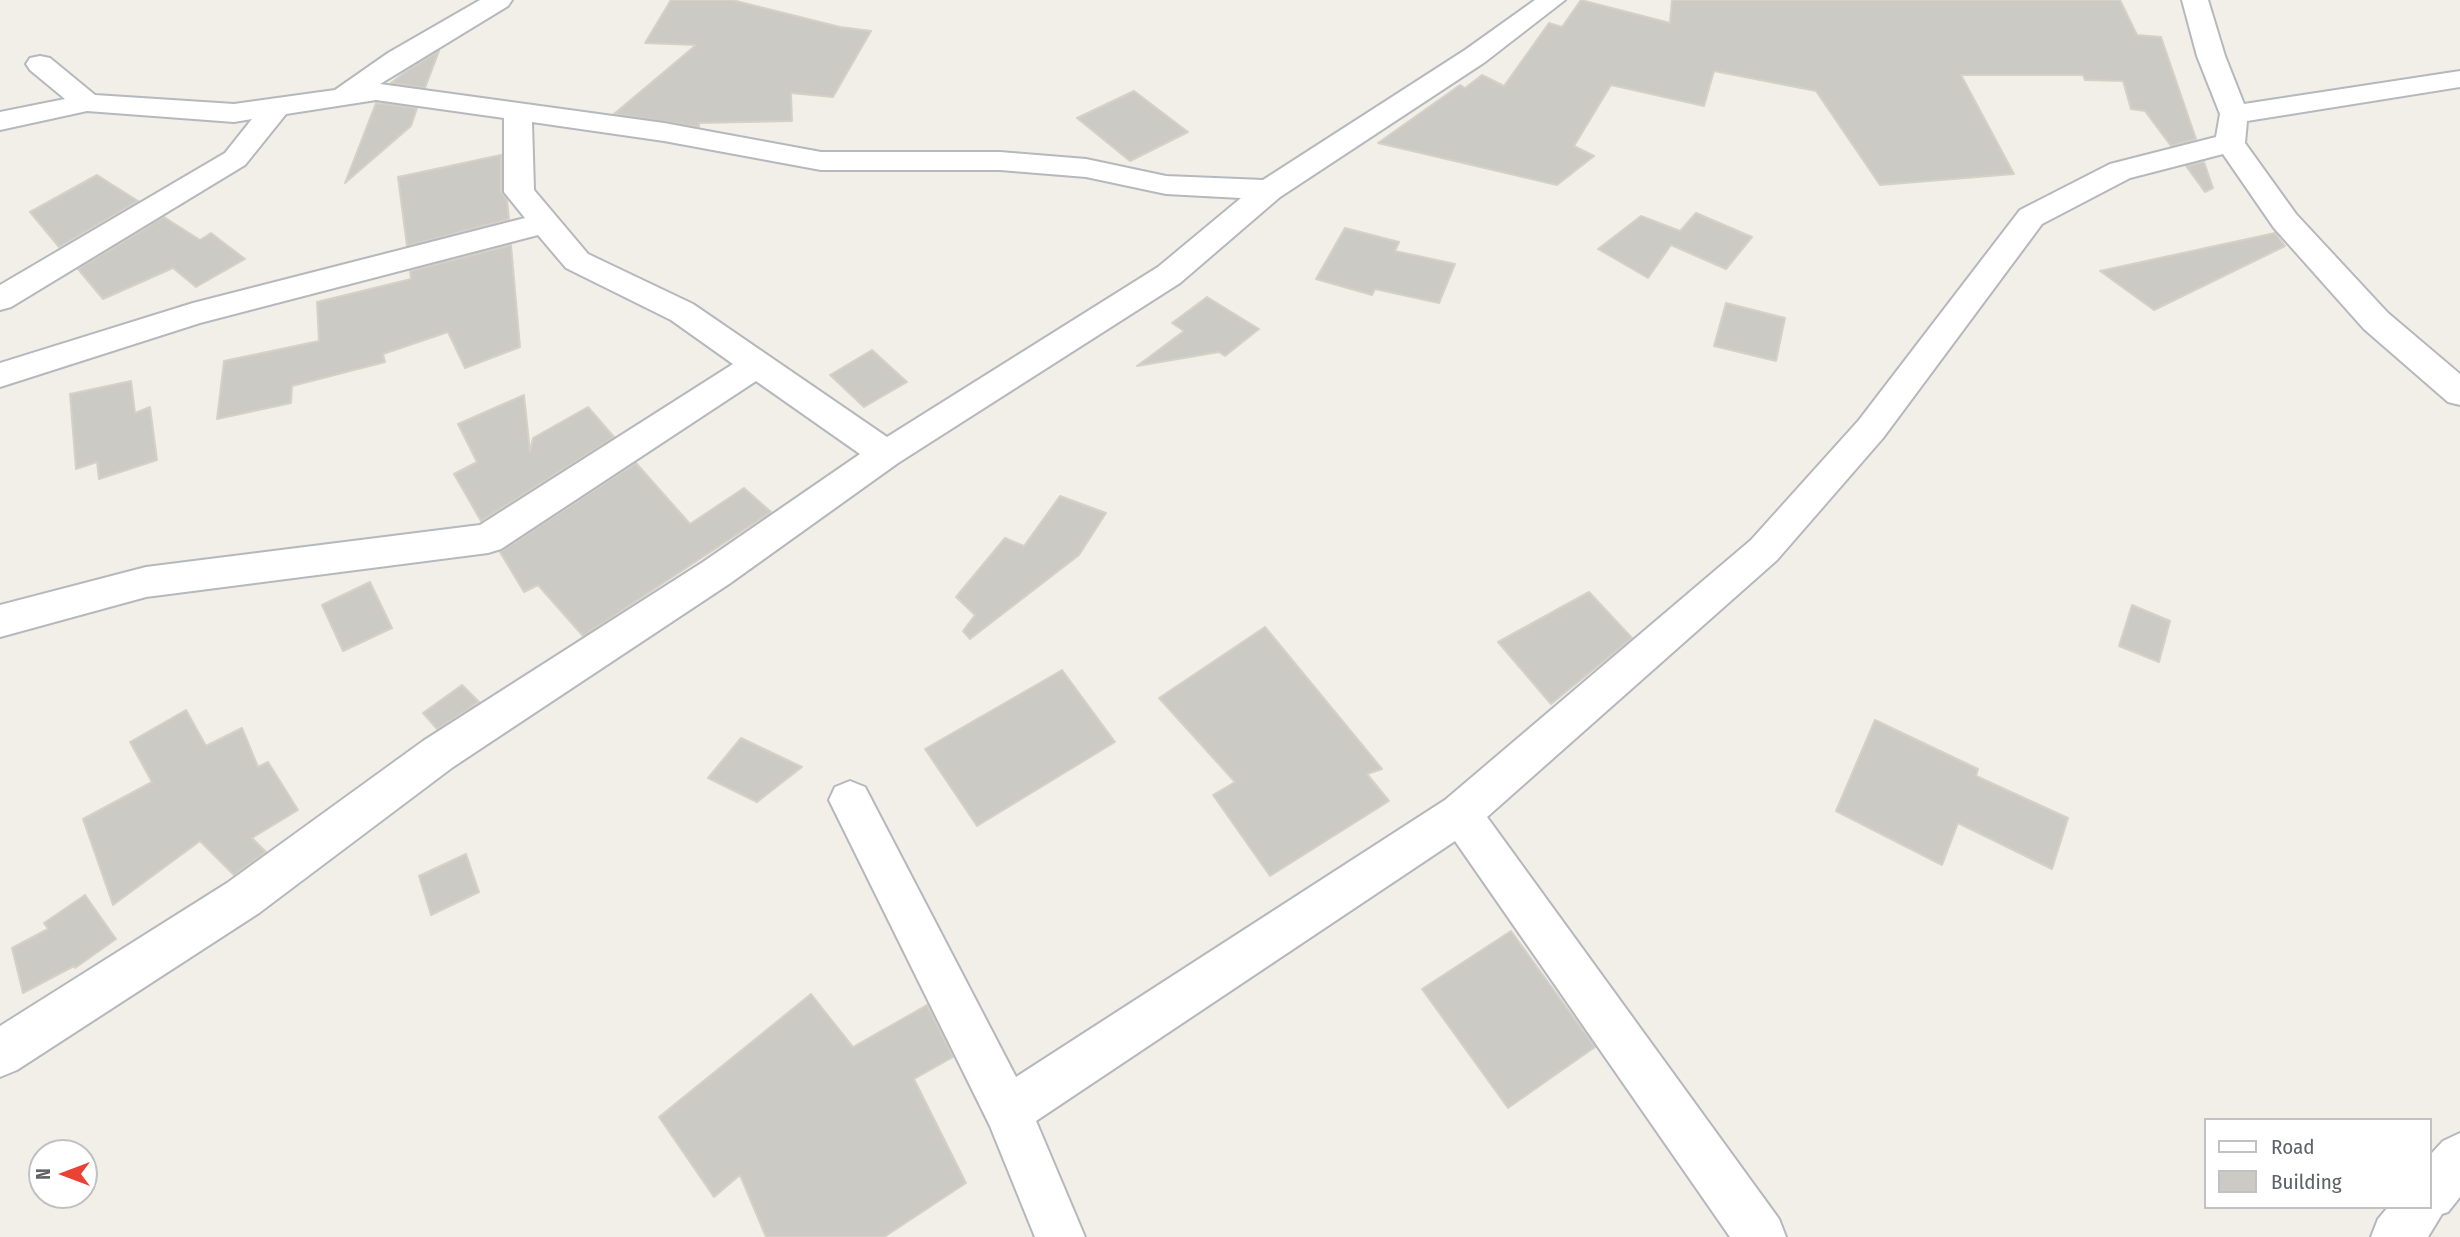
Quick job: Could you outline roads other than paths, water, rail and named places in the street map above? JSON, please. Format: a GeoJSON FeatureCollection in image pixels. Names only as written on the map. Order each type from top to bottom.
{"type":"FeatureCollection","features":[{"type":"Feature","properties":{"kind":"street"},"geometry":{"type":"LineString","coordinates":[[342,97],[398,59],[499,0]]}},
{"type":"Feature","properties":{"kind":"street"},"geometry":{"type":"LineString","coordinates":[[0,1053],[243,898],[438,754],[716,573],[886,454],[1170,275],[1269,190],[1475,56],[1552,0]]}},
{"type":"Feature","properties":{"kind":"street"},"geometry":{"type":"LineString","coordinates":[[2194,0],[2232,129],[2285,220],[2376,321],[2460,393]]}},
{"type":"Feature","properties":{"kind":"street"},"geometry":{"type":"LineString","coordinates":[[40,64],[87,103]]}},
{"type":"Feature","properties":{"kind":"street"},"geometry":{"type":"LineString","coordinates":[[1008,1111],[1460,814],[1764,550],[1871,429],[2031,218],[2120,171],[2232,129],[2460,79]]}},
{"type":"Feature","properties":{"kind":"street"},"geometry":{"type":"LineString","coordinates":[[0,121],[87,103],[234,113],[376,92],[664,132],[821,161],[1000,161],[1086,168],[1166,185],[1269,190]]}},
{"type":"Feature","properties":{"kind":"street"},"geometry":{"type":"LineString","coordinates":[[0,299],[235,159],[277,107]]}},
{"type":"Feature","properties":{"kind":"street"},"geometry":{"type":"LineString","coordinates":[[518,110],[519,192],[577,261],[682,312],[886,454]]}},
{"type":"Feature","properties":{"kind":"street"},"geometry":{"type":"LineString","coordinates":[[0,375],[193,314],[545,223]]}},
{"type":"Feature","properties":{"kind":"street"},"geometry":{"type":"LineString","coordinates":[[0,621],[146,582],[488,539],[757,364]]}},
{"type":"Feature","properties":{"kind":"street"},"geometry":{"type":"LineString","coordinates":[[850,800],[1008,1111],[1060,1237]]}},
{"type":"Feature","properties":{"kind":"street"},"geometry":{"type":"LineString","coordinates":[[1460,814],[1761,1237]]}},
{"type":"Feature","properties":{"kind":"street"},"geometry":{"type":"LineString","coordinates":[[2432,1192],[2460,1158]]}},
{"type":"Feature","properties":{"kind":"street"},"geometry":{"type":"LineString","coordinates":[[2396,1237],[2418,1209]]}}]}
